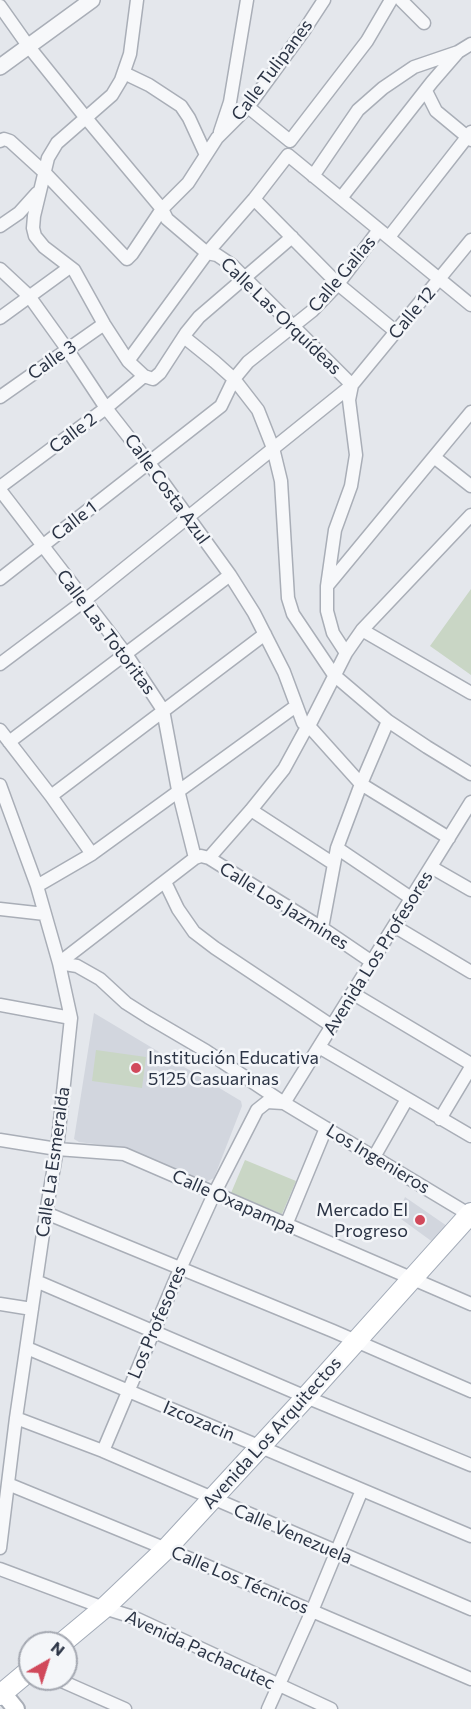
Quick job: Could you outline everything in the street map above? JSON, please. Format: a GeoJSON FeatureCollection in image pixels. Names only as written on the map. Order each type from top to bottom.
{"type":"FeatureCollection","features":[{"type":"Feature","properties":{"kind":"main road","name":"Avenida Los Arquitectos"},"geometry":{"type":"LineString","coordinates":[[76,1631],[166,1549],[471,1214]]}},
{"type":"Feature","properties":{"kind":"main road"},"geometry":{"type":"LineString","coordinates":[[16,1709],[1,1692],[18,1679]]}},
{"type":"Feature","properties":{"kind":"street"},"geometry":{"type":"LineString","coordinates":[[0,67],[92,0]]}},
{"type":"Feature","properties":{"kind":"street"},"geometry":{"type":"LineString","coordinates":[[137,0],[130,54],[121,80],[112,95],[57,143],[48,158],[39,191],[33,228],[35,236],[44,247],[74,270],[128,361],[144,376]]}},
{"type":"Feature","properties":{"kind":"street","name":"Calle Tulipanes"},"geometry":{"type":"LineString","coordinates":[[217,138],[230,102],[247,0]]}},
{"type":"Feature","properties":{"kind":"street","name":"Calle Tulipanes"},"geometry":{"type":"LineString","coordinates":[[44,172],[127,259],[162,210],[188,183],[217,138],[248,107],[324,0]]}},
{"type":"Feature","properties":{"kind":"street"},"geometry":{"type":"LineString","coordinates":[[248,107],[290,141],[367,41],[391,0]]}},
{"type":"Feature","properties":{"kind":"street"},"geometry":{"type":"LineString","coordinates":[[401,0],[424,23]]}},
{"type":"Feature","properties":{"kind":"street","name":"Calle Las Orquídeas"},"geometry":{"type":"LineString","coordinates":[[0,6],[29,47],[167,219],[207,253],[217,255],[232,265],[352,385],[350,400],[356,455],[351,486],[335,530],[327,586],[327,611],[333,633],[346,653]]}},
{"type":"Feature","properties":{"kind":"street"},"geometry":{"type":"LineString","coordinates":[[313,176],[358,110],[383,88],[414,67],[458,52],[471,44]]}},
{"type":"Feature","properties":{"kind":"street"},"geometry":{"type":"LineString","coordinates":[[341,198],[458,52]]}},
{"type":"Feature","properties":{"kind":"street"},"geometry":{"type":"LineString","coordinates":[[124,73],[149,85],[181,106],[206,155]]}},
{"type":"Feature","properties":{"kind":"street"},"geometry":{"type":"LineString","coordinates":[[426,91],[436,111],[470,136]]}},
{"type":"Feature","properties":{"kind":"street","name":"Calle Galias"},"geometry":{"type":"LineString","coordinates":[[149,463],[221,405],[234,379],[248,362],[312,311],[470,136]]}},
{"type":"Feature","properties":{"kind":"street"},"geometry":{"type":"LineString","coordinates":[[0,141],[4,139],[10,141],[44,172]]}},
{"type":"Feature","properties":{"kind":"street"},"geometry":{"type":"LineString","coordinates":[[128,361],[207,253],[254,199],[288,155],[471,305]]}},
{"type":"Feature","properties":{"kind":"street"},"geometry":{"type":"LineString","coordinates":[[0,226],[20,213],[39,191]]}},
{"type":"Feature","properties":{"kind":"street"},"geometry":{"type":"LineString","coordinates":[[254,199],[338,284],[395,331]]}},
{"type":"Feature","properties":{"kind":"street","name":"Calle 2"},"geometry":{"type":"LineString","coordinates":[[0,489],[144,376],[153,379],[160,374],[199,317],[292,237]]}},
{"type":"Feature","properties":{"kind":"street","name":"Calle 12"},"geometry":{"type":"LineString","coordinates":[[0,664],[84,601],[352,385],[471,240]]}},
{"type":"Feature","properties":{"kind":"street"},"geometry":{"type":"LineString","coordinates":[[0,318],[70,267]]}},
{"type":"Feature","properties":{"kind":"street","name":"Calle Costa Azul"},"geometry":{"type":"LineString","coordinates":[[0,269],[29,296],[106,408],[189,516],[230,575],[254,613],[284,672],[303,723],[308,725],[361,784],[448,838]]}},
{"type":"Feature","properties":{"kind":"street","name":"Calle 3"},"geometry":{"type":"LineString","coordinates":[[0,397],[104,324]]}},
{"type":"Feature","properties":{"kind":"street"},"geometry":{"type":"LineString","coordinates":[[184,337],[234,379],[258,410],[273,448],[281,481],[288,598],[293,614],[334,675],[388,721],[471,774]]}},
{"type":"Feature","properties":{"kind":"street"},"geometry":{"type":"LineString","coordinates":[[327,586],[471,412]]}},
{"type":"Feature","properties":{"kind":"street"},"geometry":{"type":"LineString","coordinates":[[434,457],[471,486]]}},
{"type":"Feature","properties":{"kind":"street","name":"Calle 1"},"geometry":{"type":"LineString","coordinates":[[0,579],[149,463]]}},
{"type":"Feature","properties":{"kind":"street","name":"Calle Las Totoritas"},"geometry":{"type":"LineString","coordinates":[[0,489],[126,654],[163,710],[178,790],[195,858]]}},
{"type":"Feature","properties":{"kind":"street"},"geometry":{"type":"LineString","coordinates":[[209,858],[284,769],[346,653],[362,630],[471,515]]}},
{"type":"Feature","properties":{"kind":"street"},"geometry":{"type":"LineString","coordinates":[[9,742],[230,575]]}},
{"type":"Feature","properties":{"kind":"street"},"geometry":{"type":"LineString","coordinates":[[362,630],[471,693]]}},
{"type":"Feature","properties":{"kind":"street"},"geometry":{"type":"LineString","coordinates":[[51,796],[265,634]]}},
{"type":"Feature","properties":{"kind":"street"},"geometry":{"type":"LineString","coordinates":[[37,886],[92,854],[297,706]]}},
{"type":"Feature","properties":{"kind":"street"},"geometry":{"type":"LineString","coordinates":[[322,928],[337,848],[388,721]]}},
{"type":"Feature","properties":{"kind":"street"},"geometry":{"type":"LineString","coordinates":[[0,730],[92,854]]}},
{"type":"Feature","properties":{"kind":"street","name":"Calle La Esmeralda"},"geometry":{"type":"LineString","coordinates":[[0,787],[37,886],[59,963],[71,1018],[57,1149],[5,1490],[0,1548]]}},
{"type":"Feature","properties":{"kind":"street","name":"Avenida Los Profesores"},"geometry":{"type":"LineString","coordinates":[[284,1103],[448,838],[470,807]]}},
{"type":"Feature","properties":{"kind":"street"},"geometry":{"type":"LineString","coordinates":[[251,810],[334,864]]}},
{"type":"Feature","properties":{"kind":"street"},"geometry":{"type":"LineString","coordinates":[[337,848],[411,898]]}},
{"type":"Feature","properties":{"kind":"street","name":"Calle Los Jazmines"},"geometry":{"type":"LineString","coordinates":[[195,858],[201,856],[209,858],[372,962]]}},
{"type":"Feature","properties":{"kind":"street"},"geometry":{"type":"LineString","coordinates":[[59,963],[195,858]]}},
{"type":"Feature","properties":{"kind":"street"},"geometry":{"type":"LineString","coordinates":[[431,867],[471,890]]}},
{"type":"Feature","properties":{"kind":"street"},"geometry":{"type":"LineString","coordinates":[[165,882],[178,909],[194,932],[332,1026]]}},
{"type":"Feature","properties":{"kind":"street"},"geometry":{"type":"LineString","coordinates":[[0,909],[45,914]]}},
{"type":"Feature","properties":{"kind":"street"},"geometry":{"type":"LineString","coordinates":[[394,926],[471,972]]}},
{"type":"Feature","properties":{"kind":"street","name":"Los Ingenieros"},"geometry":{"type":"LineString","coordinates":[[59,963],[77,966],[100,979],[126,1003],[206,1051],[284,1103],[471,1214]]}},
{"type":"Feature","properties":{"kind":"street"},"geometry":{"type":"LineString","coordinates":[[352,993],[471,1066],[440,1119]]}},
{"type":"Feature","properties":{"kind":"street"},"geometry":{"type":"LineString","coordinates":[[0,1005],[71,1018]]}},
{"type":"Feature","properties":{"kind":"street"},"geometry":{"type":"LineString","coordinates":[[319,1047],[471,1136]]}},
{"type":"Feature","properties":{"kind":"street"},"geometry":{"type":"LineString","coordinates":[[374,1157],[407,1099]]}},
{"type":"Feature","properties":{"kind":"street","name":"Los Profesores"},"geometry":{"type":"LineString","coordinates":[[103,1451],[180,1269],[214,1194],[257,1110],[267,1102],[284,1103]]}},
{"type":"Feature","properties":{"kind":"street"},"geometry":{"type":"LineString","coordinates":[[286,1225],[326,1128]]}},
{"type":"Feature","properties":{"kind":"street","name":"Calle Oxapampa"},"geometry":{"type":"LineString","coordinates":[[0,1140],[57,1149],[124,1154],[471,1304]]}},
{"type":"Feature","properties":{"kind":"street"},"geometry":{"type":"LineString","coordinates":[[46,1213],[356,1340],[471,1391]]}},
{"type":"Feature","properties":{"kind":"street"},"geometry":{"type":"LineString","coordinates":[[36,1281],[471,1465]]}},
{"type":"Feature","properties":{"kind":"street"},"geometry":{"type":"LineString","coordinates":[[0,1304],[32,1309]]}},
{"type":"Feature","properties":{"kind":"street","name":"Izcozacin"},"geometry":{"type":"LineString","coordinates":[[27,1348],[471,1536]]}},
{"type":"Feature","properties":{"kind":"street","name":"Calle Venezuela"},"geometry":{"type":"LineString","coordinates":[[16,1418],[103,1451],[471,1609]]}},
{"type":"Feature","properties":{"kind":"street","name":"Calle Los Técnicos"},"geometry":{"type":"LineString","coordinates":[[5,1490],[166,1549],[471,1680]]}},
{"type":"Feature","properties":{"kind":"street"},"geometry":{"type":"LineString","coordinates":[[268,1709],[363,1490]]}},
{"type":"Feature","properties":{"kind":"street","name":"Avenida Pachacutec"},"geometry":{"type":"LineString","coordinates":[[0,1569],[133,1617],[331,1709]]}},
{"type":"Feature","properties":{"kind":"street"},"geometry":{"type":"LineString","coordinates":[[78,1688],[125,1709]]}},
{"type":"Feature","properties":{"kind":"shaded area","name":"Institución Educativa 5125 Casuarinas"},"geometry":{"type":"Polygon","coordinates":[[[94,1013],[241,1101],[242,1106],[214,1178],[204,1183],[126,1148],[79,1142],[74,1139],[94,1013]]]}},
{"type":"Feature","properties":{"kind":"shaded area","name":"Mercado El Progreso"},"geometry":{"type":"Polygon","coordinates":[[[405,1197],[447,1226],[434,1243],[397,1216],[405,1197]]]}},
{"type":"Feature","properties":{"kind":"green space"},"geometry":{"type":"Polygon","coordinates":[[[471,589],[471,675],[430,646],[471,589]]]}},
{"type":"Feature","properties":{"kind":"green space"},"geometry":{"type":"Polygon","coordinates":[[[96,1050],[146,1057],[142,1088],[92,1081],[96,1050]]]}},
{"type":"Feature","properties":{"kind":"green space"},"geometry":{"type":"Polygon","coordinates":[[[245,1160],[296,1181],[282,1214],[231,1193],[245,1160]]]}},
{"type":"Feature","properties":{"kind":"place","name":"Institución Educativa 5125 Casuarinas"},"geometry":{"type":"Point","coordinates":[136,1068]}},
{"type":"Feature","properties":{"kind":"place","name":"Mercado El Progreso"},"geometry":{"type":"Point","coordinates":[420,1220]}}]}
